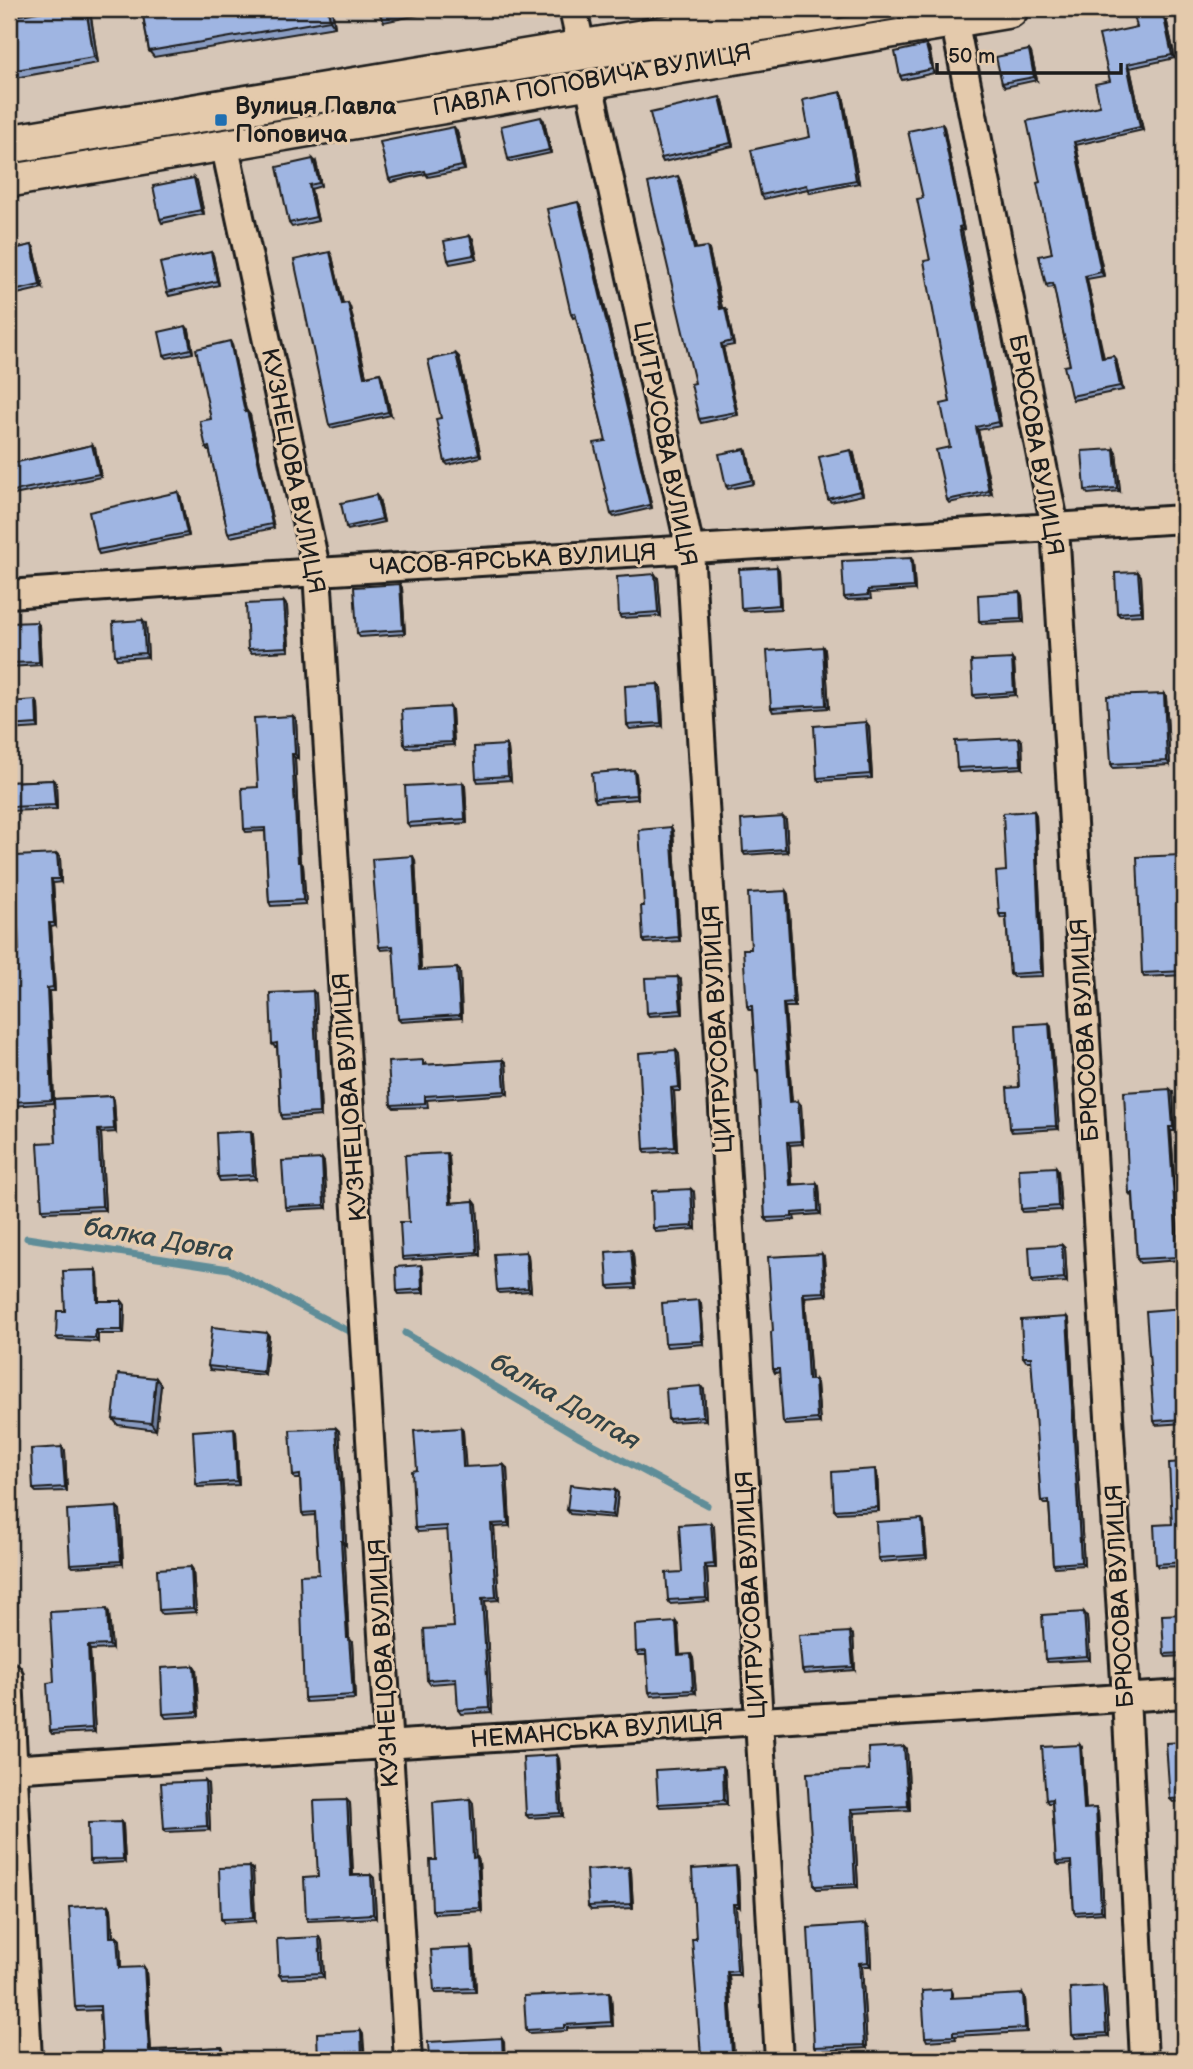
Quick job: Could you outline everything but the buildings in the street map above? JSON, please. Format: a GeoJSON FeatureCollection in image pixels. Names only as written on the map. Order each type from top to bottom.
{"type":"FeatureCollection","features":[{"type":"Feature","properties":{"kind":"main road","name":"ПАВЛА ПОПОВИЧА ВУЛИЦЯ"},"geometry":{"type":"LineString","coordinates":[[9,178],[224,143],[585,65],[822,9]]}},
{"type":"Feature","properties":{"kind":"main road","name":"ПАВЛА ПОПОВИЧА ВУЛИЦЯ"},"geometry":{"type":"LineString","coordinates":[[9,144],[953,13],[1009,9]]}},
{"type":"Feature","properties":{"kind":"street","name":"ЦИТРУСОВА ВУЛИЦЯ"},"geometry":{"type":"LineString","coordinates":[[573,9],[690,549],[779,2060]]}},
{"type":"Feature","properties":{"kind":"street","name":"БРЮСОВА ВУЛИЦЯ"},"geometry":{"type":"LineString","coordinates":[[953,13],[1055,527],[1126,1697],[1144,2060]]}},
{"type":"Feature","properties":{"kind":"street","name":"КУЗНЕЦОВА ВУЛИЦЯ"},"geometry":{"type":"LineString","coordinates":[[224,143],[317,572],[408,2060]]}},
{"type":"Feature","properties":{"kind":"street","name":"ЧАСОВ-ЯРСЬКА ВУЛИЦЯ"},"geometry":{"type":"LineString","coordinates":[[9,594],[317,572],[1184,519]]}},
{"type":"Feature","properties":{"kind":"street"},"geometry":{"type":"LineString","coordinates":[[9,1676],[11,1768],[27,2060]]}},
{"type":"Feature","properties":{"kind":"street","name":"НЕМАНСЬКА ВУЛИЦЯ"},"geometry":{"type":"LineString","coordinates":[[11,1768],[1184,1694]]}},
{"type":"Feature","properties":{"kind":"street"},"geometry":{"type":"LineString","coordinates":[[1139,2060],[1144,2060]]}},
{"type":"Feature","properties":{"kind":"waterway","name":"балка Довга"},"geometry":{"type":"LineString","coordinates":[[27,1238],[229,1269],[354,1334]]}},
{"type":"Feature","properties":{"kind":"waterway","name":"балка Долгая"},"geometry":{"type":"LineString","coordinates":[[405,1333],[580,1437],[707,1505]]}},
{"type":"Feature","properties":{"kind":"tram line"},"geometry":{"type":"LineString","coordinates":[[9,164],[959,9]]}},
{"type":"Feature","properties":{"kind":"place","name":"Вулиця Павла Поповича"},"geometry":{"type":"Point","coordinates":[221,120]}}]}
